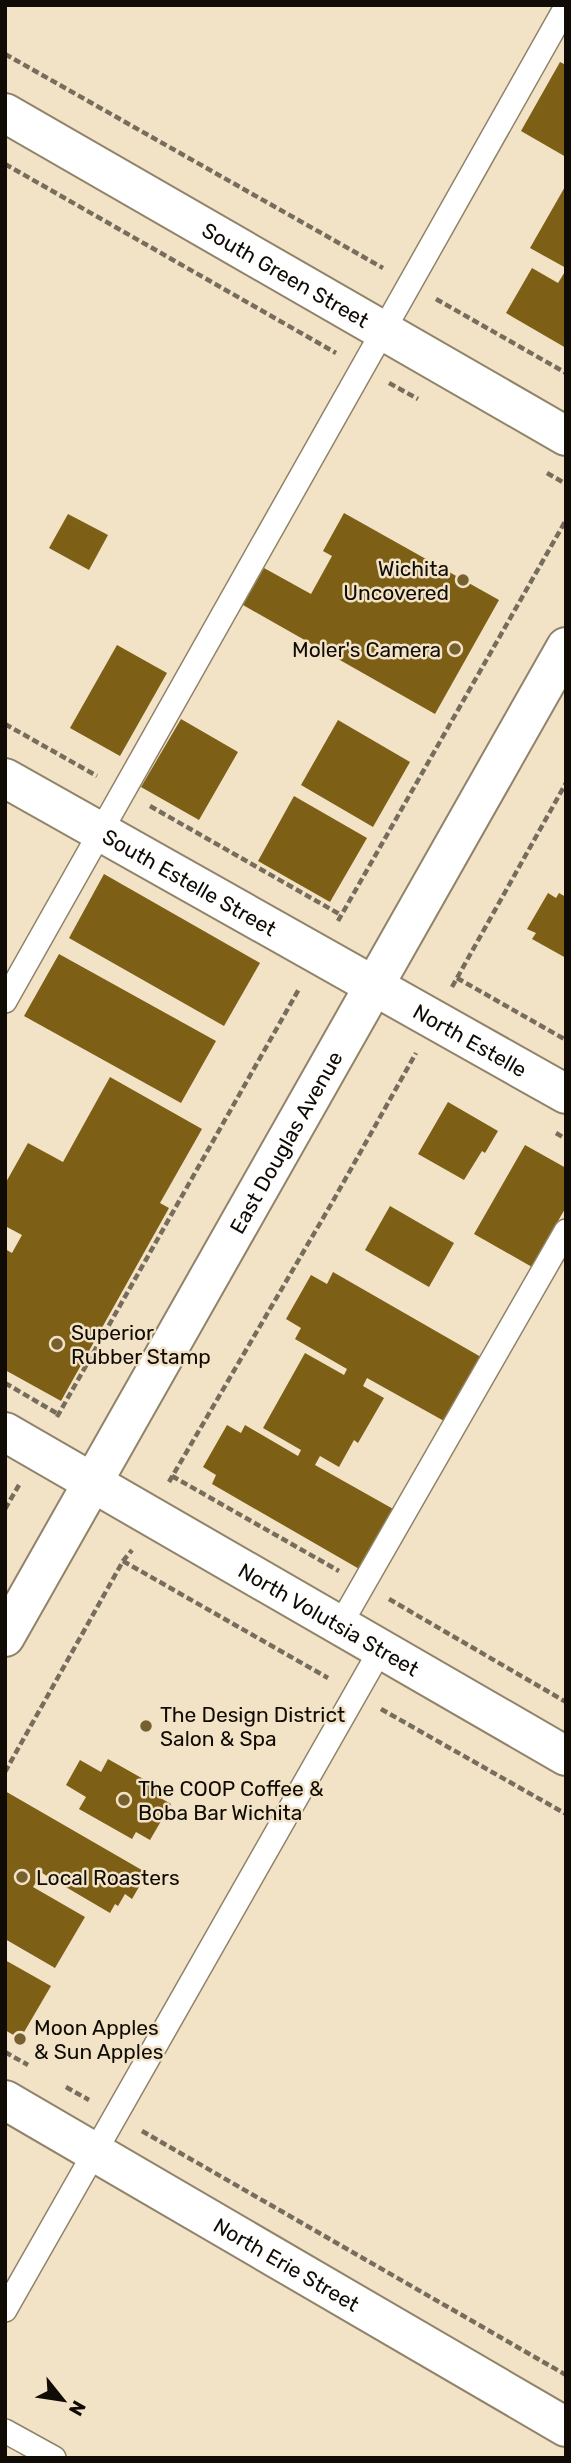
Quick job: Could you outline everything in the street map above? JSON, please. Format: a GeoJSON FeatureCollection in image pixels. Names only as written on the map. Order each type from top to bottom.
{"type":"FeatureCollection","features":[{"type":"Feature","properties":{"kind":"street","name":"South Green Street"},"geometry":{"type":"LineString","coordinates":[[5,113],[566,436]]}},
{"type":"Feature","properties":{"kind":"street","name":"East Douglas Avenue"},"geometry":{"type":"LineString","coordinates":[[5,1637],[566,647]]}},
{"type":"Feature","properties":{"kind":"street","name":"South Estelle Street"},"geometry":{"type":"LineString","coordinates":[[5,778],[374,984]]}},
{"type":"Feature","properties":{"kind":"street","name":"North Estelle"},"geometry":{"type":"LineString","coordinates":[[374,984],[566,1094]]}},
{"type":"Feature","properties":{"kind":"street","name":"North Volutsia Street"},"geometry":{"type":"LineString","coordinates":[[5,1432],[566,1756]]}},
{"type":"Feature","properties":{"kind":"street","name":"North Erie Street"},"geometry":{"type":"LineString","coordinates":[[5,2100],[566,2427]]}},
{"type":"Feature","properties":{"kind":"lane"},"geometry":{"type":"LineString","coordinates":[[5,1001],[566,7]]}},
{"type":"Feature","properties":{"kind":"lane"},"geometry":{"type":"LineString","coordinates":[[340,1625],[566,1231]]}},
{"type":"Feature","properties":{"kind":"lane"},"geometry":{"type":"LineString","coordinates":[[5,2310],[381,1649]]}},
{"type":"Feature","properties":{"kind":"lane"},"geometry":{"type":"LineString","coordinates":[[5,2431],[54,2458]]}},
{"type":"Feature","properties":{"kind":"path"},"geometry":{"type":"LineString","coordinates":[[5,54],[566,373]]}},
{"type":"Feature","properties":{"kind":"path"},"geometry":{"type":"LineString","coordinates":[[5,164],[422,402]]}},
{"type":"Feature","properties":{"kind":"path"},"geometry":{"type":"LineString","coordinates":[[542,470],[566,484]]}},
{"type":"Feature","properties":{"kind":"path"},"geometry":{"type":"LineString","coordinates":[[333,929],[566,520]]}},
{"type":"Feature","properties":{"kind":"path"},"geometry":{"type":"LineString","coordinates":[[5,724],[341,915]]}},
{"type":"Feature","properties":{"kind":"path"},"geometry":{"type":"LineString","coordinates":[[449,992],[566,783]]}},
{"type":"Feature","properties":{"kind":"path"},"geometry":{"type":"LineString","coordinates":[[457,978],[566,1040]]}},
{"type":"Feature","properties":{"kind":"path"},"geometry":{"type":"LineString","coordinates":[[54,1421],[304,980]]}},
{"type":"Feature","properties":{"kind":"path"},"geometry":{"type":"LineString","coordinates":[[167,1485],[333,1201],[419,1046]]}},
{"type":"Feature","properties":{"kind":"path"},"geometry":{"type":"LineString","coordinates":[[5,1383],[58,1414]]}},
{"type":"Feature","properties":{"kind":"path"},"geometry":{"type":"LineString","coordinates":[[5,1509],[22,1478]]}},
{"type":"Feature","properties":{"kind":"path"},"geometry":{"type":"LineString","coordinates":[[5,1772],[124,1561],[137,1543]]}},
{"type":"Feature","properties":{"kind":"path"},"geometry":{"type":"LineString","coordinates":[[5,2052],[29,2065]]}},
{"type":"Feature","properties":{"kind":"path"},"geometry":{"type":"LineString","coordinates":[[63,2085],[566,2375]]}},
{"type":"Feature","properties":{"kind":"building"},"geometry":{"type":"Polygon","coordinates":[[[560,62],[566,65],[566,157],[521,131],[560,62]]]}},
{"type":"Feature","properties":{"kind":"building"},"geometry":{"type":"Polygon","coordinates":[[[566,185],[566,268],[530,248],[566,185]]]}},
{"type":"Feature","properties":{"kind":"building"},"geometry":{"type":"Polygon","coordinates":[[[532,268],[558,283],[566,270],[566,348],[506,313],[532,268]]]}},
{"type":"Feature","properties":{"kind":"building"},"geometry":{"type":"Polygon","coordinates":[[[344,513],[499,600],[435,714],[243,605],[264,568],[311,594],[332,556],[323,551],[344,513]]]}},
{"type":"Feature","properties":{"kind":"building"},"geometry":{"type":"Polygon","coordinates":[[[68,514],[108,535],[89,570],[49,548],[68,514]]]}},
{"type":"Feature","properties":{"kind":"building"},"geometry":{"type":"Polygon","coordinates":[[[117,645],[167,673],[120,756],[70,728],[117,645]]]}},
{"type":"Feature","properties":{"kind":"building"},"geometry":{"type":"Polygon","coordinates":[[[181,719],[238,752],[199,820],[141,787],[181,719]]]}},
{"type":"Feature","properties":{"kind":"building"},"geometry":{"type":"Polygon","coordinates":[[[338,720],[410,762],[373,827],[301,785],[338,720]]]}},
{"type":"Feature","properties":{"kind":"building"},"geometry":{"type":"Polygon","coordinates":[[[294,796],[367,838],[330,902],[258,861],[294,796]]]}},
{"type":"Feature","properties":{"kind":"building"},"geometry":{"type":"Polygon","coordinates":[[[104,874],[260,963],[224,1026],[69,938],[104,874]]]}},
{"type":"Feature","properties":{"kind":"building"},"geometry":{"type":"Polygon","coordinates":[[[548,893],[556,898],[559,893],[566,897],[566,958],[532,939],[536,933],[527,929],[548,893]]]}},
{"type":"Feature","properties":{"kind":"building"},"geometry":{"type":"Polygon","coordinates":[[[59,954],[216,1041],[181,1103],[24,1016],[59,954]]]}},
{"type":"Feature","properties":{"kind":"building"},"geometry":{"type":"Polygon","coordinates":[[[110,1077],[202,1129],[160,1203],[169,1208],[61,1401],[5,1370],[5,1249],[12,1253],[22,1235],[5,1226],[5,1184],[28,1143],[63,1162],[110,1077]]]}},
{"type":"Feature","properties":{"kind":"building"},"geometry":{"type":"Polygon","coordinates":[[[448,1102],[498,1131],[464,1180],[418,1154],[448,1102]]]}},
{"type":"Feature","properties":{"kind":"building"},"geometry":{"type":"Polygon","coordinates":[[[525,1145],[566,1168],[566,1207],[532,1267],[474,1234],[525,1145]]]}},
{"type":"Feature","properties":{"kind":"building"},"geometry":{"type":"Polygon","coordinates":[[[390,1206],[454,1243],[429,1287],[365,1250],[390,1206]]]}},
{"type":"Feature","properties":{"kind":"building"},"geometry":{"type":"Polygon","coordinates":[[[333,1272],[481,1357],[444,1421],[367,1378],[363,1386],[384,1398],[358,1443],[354,1440],[339,1467],[320,1456],[315,1465],[395,1510],[361,1570],[212,1484],[216,1475],[203,1467],[227,1425],[241,1433],[245,1425],[298,1456],[301,1450],[263,1428],[305,1353],[344,1375],[347,1369],[295,1339],[301,1328],[286,1319],[311,1275],[327,1284],[333,1272]]]}},
{"type":"Feature","properties":{"kind":"building","name":"The COOP Coffee & Boba Bar Wichita"},"geometry":{"type":"Polygon","coordinates":[[[108,1759],[161,1789],[157,1796],[171,1804],[150,1840],[136,1832],[132,1839],[79,1809],[86,1797],[66,1785],[80,1760],[101,1772],[108,1759]]]}},
{"type":"Feature","properties":{"kind":"building","name":"Local Roasters"},"geometry":{"type":"Polygon","coordinates":[[[5,1791],[147,1873],[132,1899],[125,1894],[110,1913],[42,1873],[33,1887],[85,1917],[55,1968],[5,1939],[5,1791]]]}},
{"type":"Feature","properties":{"kind":"building"},"geometry":{"type":"Polygon","coordinates":[[[5,1960],[51,1986],[20,2039],[5,2030],[5,1960]]]}},
{"type":"Feature","properties":{"kind":"place","name":"Wichita Uncovered"},"geometry":{"type":"Point","coordinates":[463,580]}},
{"type":"Feature","properties":{"kind":"place","name":"Moler's Camera"},"geometry":{"type":"Point","coordinates":[455,649]}},
{"type":"Feature","properties":{"kind":"place","name":"Superior Rubber Stamp"},"geometry":{"type":"Point","coordinates":[57,1344]}},
{"type":"Feature","properties":{"kind":"place","name":"The Design District Salon & Spa"},"geometry":{"type":"Point","coordinates":[146,1726]}},
{"type":"Feature","properties":{"kind":"place","name":"The COOP Coffee & Boba Bar Wichita"},"geometry":{"type":"Point","coordinates":[124,1800]}},
{"type":"Feature","properties":{"kind":"place","name":"Local Roasters"},"geometry":{"type":"Point","coordinates":[22,1877]}},
{"type":"Feature","properties":{"kind":"place","name":"Moon Apples & Sun Apples"},"geometry":{"type":"Point","coordinates":[20,2039]}}]}
